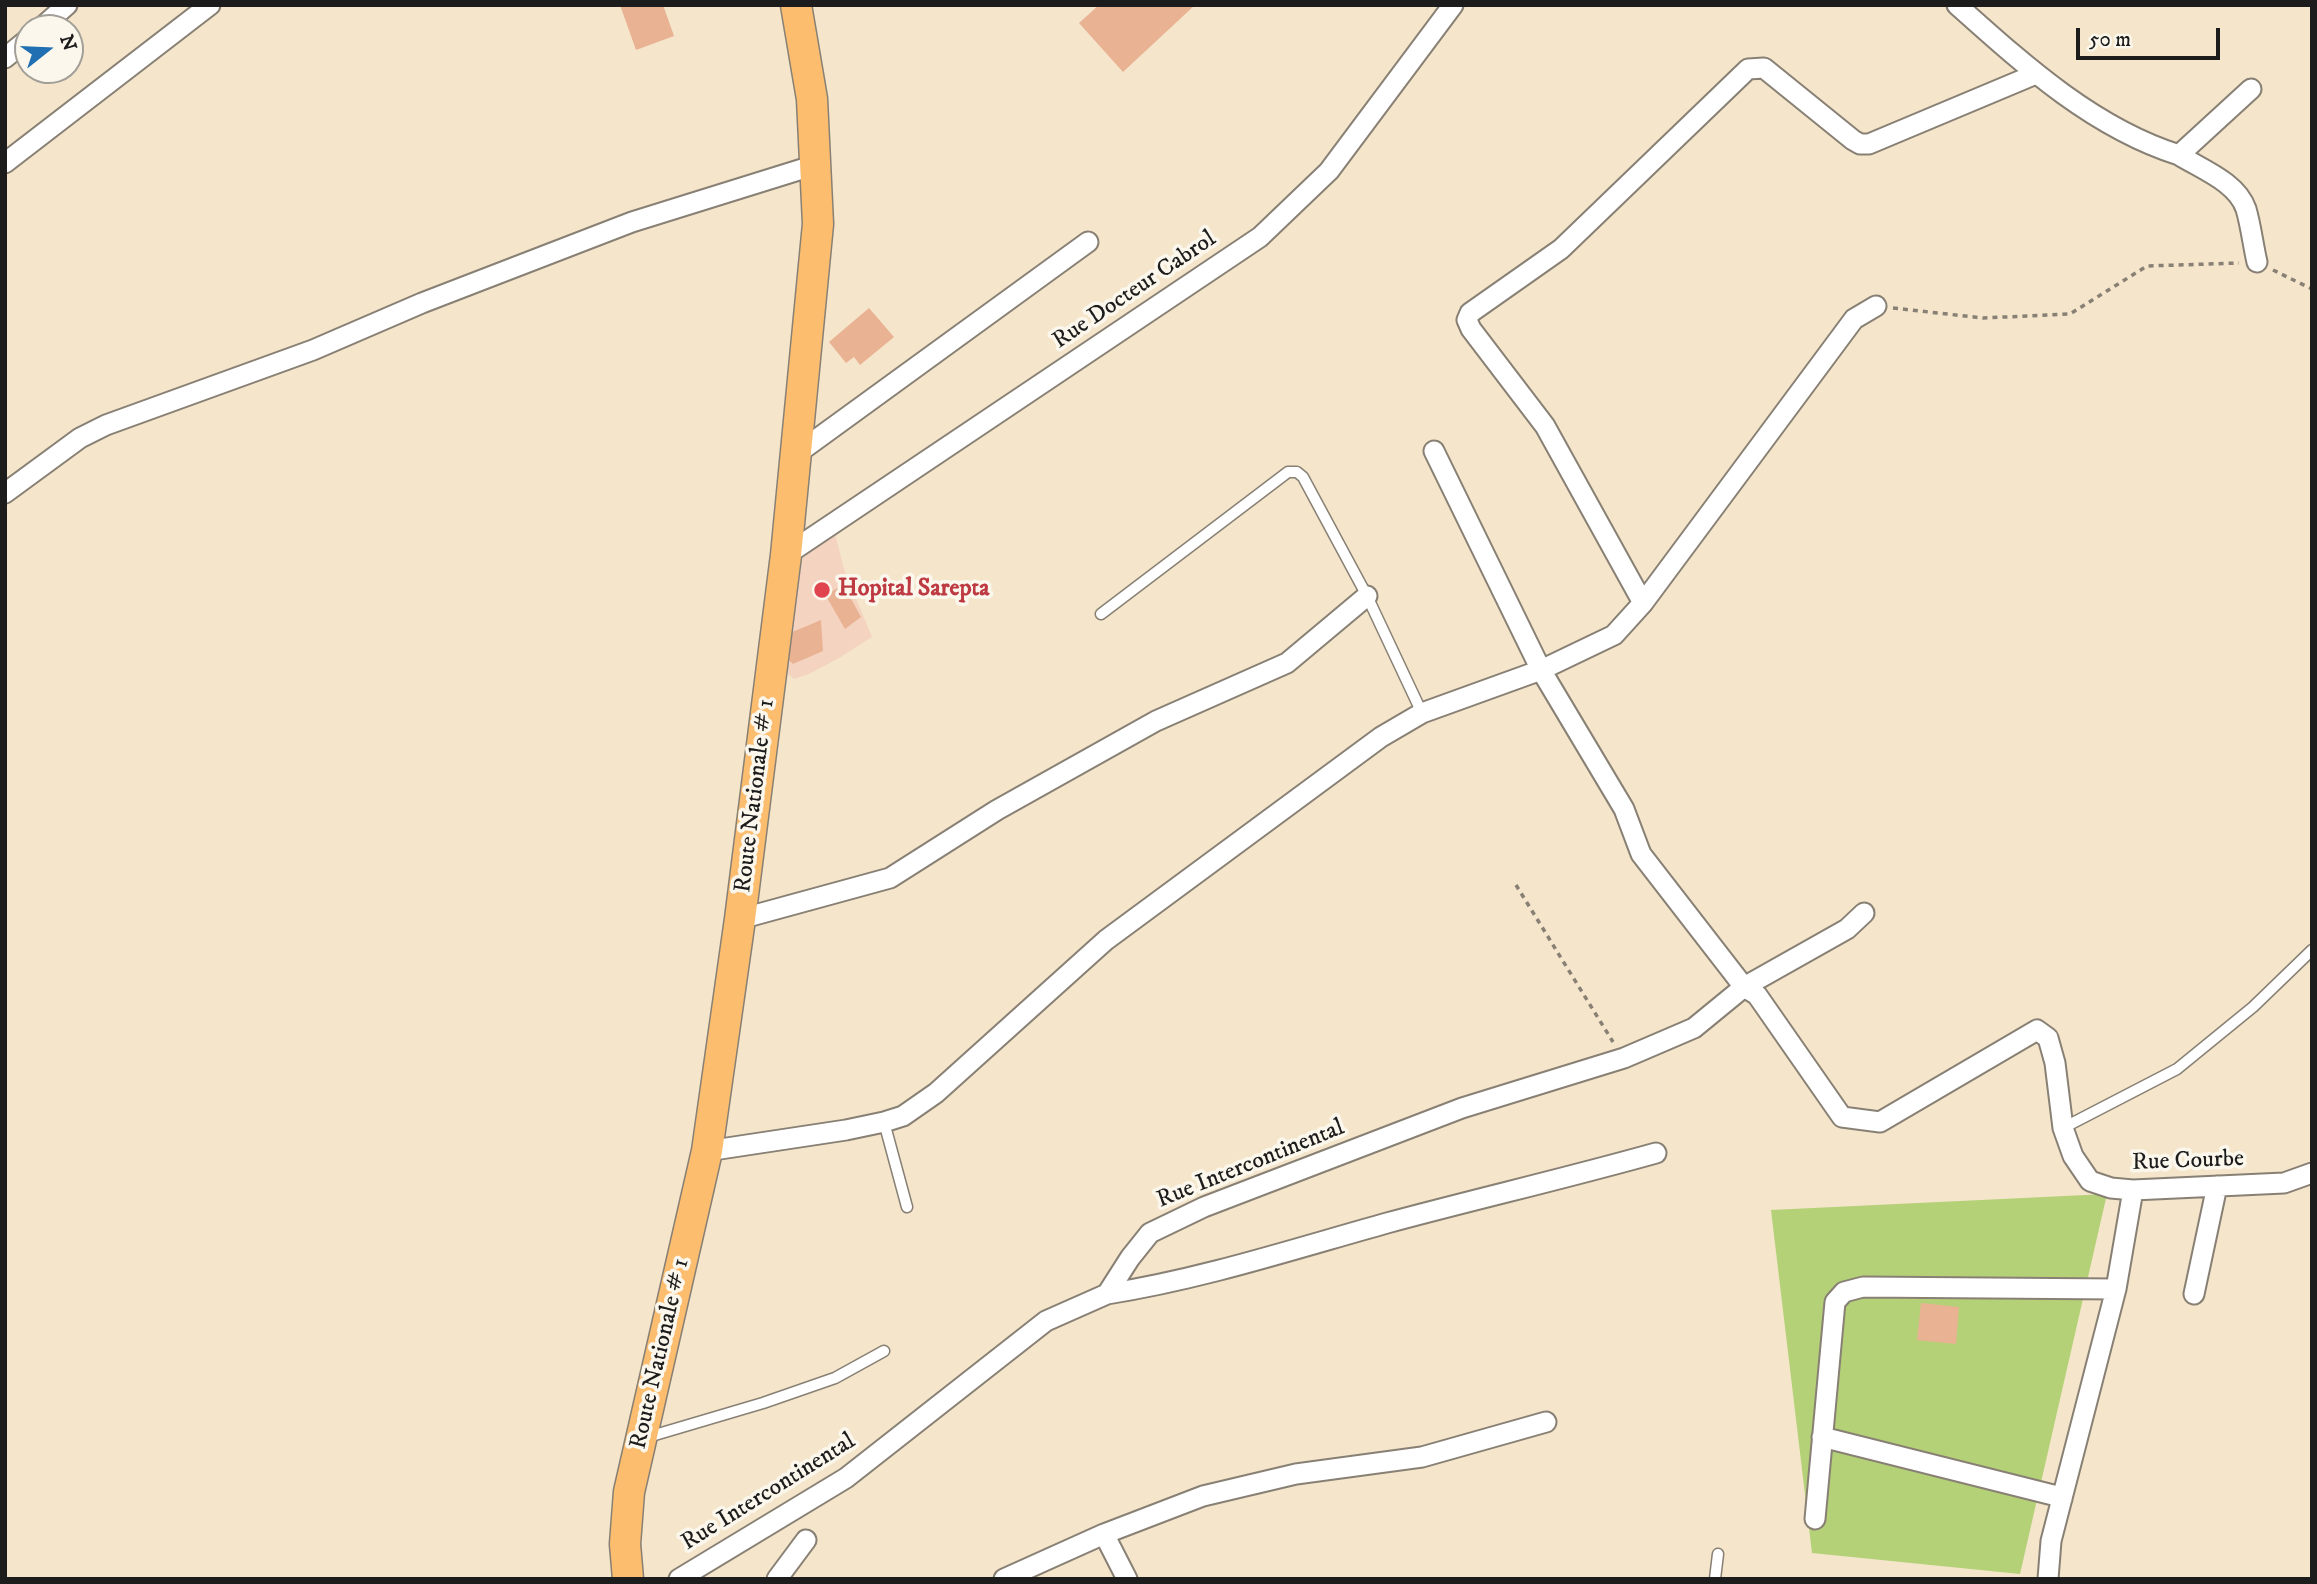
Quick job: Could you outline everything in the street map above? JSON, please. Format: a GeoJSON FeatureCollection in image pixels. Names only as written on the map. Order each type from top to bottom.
{"type":"FeatureCollection","features":[{"type":"Feature","properties":{"kind":"main road","name":"Route Nationale # 1"},"geometry":{"type":"LineString","coordinates":[[628,1579],[625,1544],[629,1492],[707,1151],[740,919],[786,555],[818,224],[812,99],[796,5]]}},
{"type":"Feature","properties":{"kind":"street"},"geometry":{"type":"LineString","coordinates":[[5,163],[210,5]]}},
{"type":"Feature","properties":{"kind":"street","name":"Rue Docteur Cabrol"},"geometry":{"type":"LineString","coordinates":[[786,555],[1261,237],[1329,171],[1453,5]]}},
{"type":"Feature","properties":{"kind":"street"},"geometry":{"type":"LineString","coordinates":[[1957,5],[2035,75],[2108,123],[2160,149],[2179,155],[2225,183],[2245,206],[2257,262]]}},
{"type":"Feature","properties":{"kind":"street"},"geometry":{"type":"LineString","coordinates":[[1643,603],[1545,426],[1471,329],[1467,320],[1470,313],[1561,249],[1748,69],[1763,68],[1860,144],[1884,139],[2035,75]]}},
{"type":"Feature","properties":{"kind":"street"},"geometry":{"type":"LineString","coordinates":[[2179,155],[2251,89]]}},
{"type":"Feature","properties":{"kind":"street"},"geometry":{"type":"LineString","coordinates":[[5,493],[79,438],[106,425],[313,350],[422,303],[632,222],[815,165]]}},
{"type":"Feature","properties":{"kind":"street"},"geometry":{"type":"LineString","coordinates":[[796,455],[1088,242]]}},
{"type":"Feature","properties":{"kind":"street"},"geometry":{"type":"LineString","coordinates":[[707,1151],[884,1122],[903,1116],[936,1093],[1106,940],[1381,737],[1422,713],[1541,670],[1614,635],[1643,603],[1854,319],[1875,306]]}},
{"type":"Feature","properties":{"kind":"street"},"geometry":{"type":"LineString","coordinates":[[1434,451],[1541,670],[1624,809],[1641,854],[1751,991]]}},
{"type":"Feature","properties":{"kind":"street"},"geometry":{"type":"LineString","coordinates":[[740,919],[890,878],[997,810],[1156,721],[1286,663],[1367,596]]}},
{"type":"Feature","properties":{"kind":"street","name":"Rue Intercontinental"},"geometry":{"type":"LineString","coordinates":[[679,1579],[846,1478],[1046,1321],[1107,1294],[1150,1233],[1204,1207],[1462,1108],[1624,1058],[1694,1028],[1847,929],[1864,913]]}},
{"type":"Feature","properties":{"kind":"street","name":"Rue Courbe"},"geometry":{"type":"LineString","coordinates":[[1751,991],[1842,1117],[1880,1122],[2036,1030],[2048,1038],[2055,1063],[2063,1128],[2073,1156],[2090,1181],[2111,1188],[2133,1190],[2284,1183],[2312,1173]]}},
{"type":"Feature","properties":{"kind":"street"},"geometry":{"type":"LineString","coordinates":[[1107,1294],[1160,1285],[1441,1208],[1584,1174],[1656,1153]]}},
{"type":"Feature","properties":{"kind":"street"},"geometry":{"type":"LineString","coordinates":[[2194,1294],[2217,1186]]}},
{"type":"Feature","properties":{"kind":"street"},"geometry":{"type":"LineString","coordinates":[[2048,1579],[2051,1541],[2116,1289],[2133,1190]]}},
{"type":"Feature","properties":{"kind":"street"},"geometry":{"type":"LineString","coordinates":[[1815,1519],[1835,1302],[1844,1292],[1863,1287],[2116,1289]]}},
{"type":"Feature","properties":{"kind":"street"},"geometry":{"type":"LineString","coordinates":[[1004,1579],[1104,1534],[1203,1496],[1296,1474],[1422,1457],[1546,1422]]}},
{"type":"Feature","properties":{"kind":"street"},"geometry":{"type":"LineString","coordinates":[[1822,1437],[2062,1499]]}},
{"type":"Feature","properties":{"kind":"street"},"geometry":{"type":"LineString","coordinates":[[1104,1534],[1127,1579]]}},
{"type":"Feature","properties":{"kind":"street"},"geometry":{"type":"LineString","coordinates":[[777,1579],[806,1540]]}},
{"type":"Feature","properties":{"kind":"lane"},"geometry":{"type":"LineString","coordinates":[[1101,614],[1288,472],[1297,472],[1304,477],[1367,596],[1422,713]]}},
{"type":"Feature","properties":{"kind":"lane"},"geometry":{"type":"LineString","coordinates":[[2063,1128],[2178,1069],[2253,1007],[2312,950]]}},
{"type":"Feature","properties":{"kind":"lane"},"geometry":{"type":"LineString","coordinates":[[884,1122],[907,1207]]}},
{"type":"Feature","properties":{"kind":"lane"},"geometry":{"type":"LineString","coordinates":[[640,1439],[763,1403],[835,1378],[884,1352]]}},
{"type":"Feature","properties":{"kind":"lane"},"geometry":{"type":"LineString","coordinates":[[1715,1579],[1718,1554]]}},
{"type":"Feature","properties":{"kind":"path"},"geometry":{"type":"LineString","coordinates":[[1875,306],[1983,318],[2070,314],[2147,266],[2257,262],[2312,289]]}},
{"type":"Feature","properties":{"kind":"path"},"geometry":{"type":"LineString","coordinates":[[1516,885],[1624,1058]]}},
{"type":"Feature","properties":{"kind":"shaded area","name":"Hopital Sarepta"},"geometry":{"type":"Polygon","coordinates":[[[835,534],[844,569],[872,637],[839,658],[794,679],[788,674],[786,662],[792,569],[807,554],[835,534]]]}},
{"type":"Feature","properties":{"kind":"green space"},"geometry":{"type":"Polygon","coordinates":[[[2107,1194],[2020,1574],[1812,1553],[1771,1210],[2107,1194]]]}},
{"type":"Feature","properties":{"kind":"building"},"geometry":{"type":"Polygon","coordinates":[[[620,5],[663,5],[674,36],[636,50],[620,5]]]}},
{"type":"Feature","properties":{"kind":"building"},"geometry":{"type":"Polygon","coordinates":[[[1099,5],[1195,5],[1123,72],[1079,23],[1099,5]]]}},
{"type":"Feature","properties":{"kind":"building"},"geometry":{"type":"Polygon","coordinates":[[[869,308],[894,337],[860,365],[854,357],[846,363],[829,342],[869,308]]]}},
{"type":"Feature","properties":{"kind":"building"},"geometry":{"type":"Polygon","coordinates":[[[843,584],[861,617],[845,629],[826,596],[843,584]]]}},
{"type":"Feature","properties":{"kind":"building"},"geometry":{"type":"Polygon","coordinates":[[[821,620],[823,651],[793,664],[786,652],[790,633],[821,620]]]}},
{"type":"Feature","properties":{"kind":"building"},"geometry":{"type":"Polygon","coordinates":[[[1921,1303],[1959,1307],[1956,1344],[1917,1340],[1921,1303]]]}},
{"type":"Feature","properties":{"kind":"place","name":"Hopital Sarepta"},"geometry":{"type":"Point","coordinates":[822,590]}}]}
